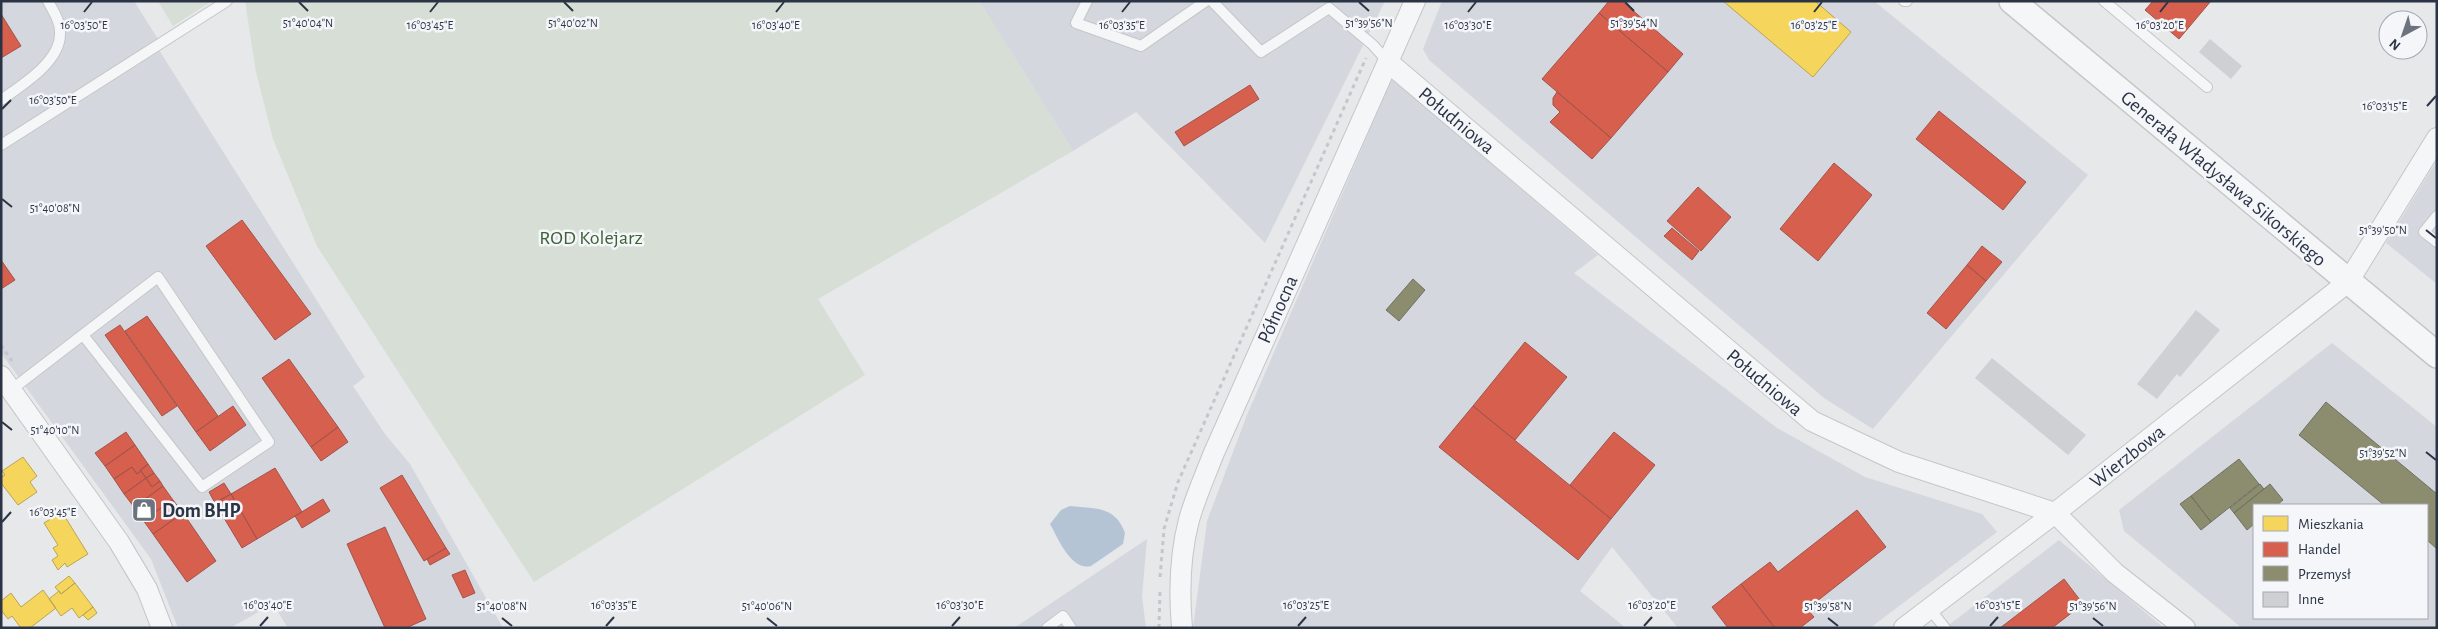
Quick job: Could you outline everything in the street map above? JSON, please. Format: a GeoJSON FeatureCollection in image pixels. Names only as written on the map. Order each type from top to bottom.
{"type":"FeatureCollection","features":[{"type":"Feature","properties":{"kind":"street","name":"Północna"},"geometry":{"type":"LineString","coordinates":[[1182,628],[1180,608],[1182,564],[1192,510],[1213,455],[1415,1]]}},
{"type":"Feature","properties":{"kind":"street","name":"Generała Władysława Sikorskiego"},"geometry":{"type":"LineString","coordinates":[[2016,3],[2437,355]]}},
{"type":"Feature","properties":{"kind":"street","name":"Południowa"},"geometry":{"type":"LineString","coordinates":[[1388,62],[1812,421],[1899,462],[2055,513],[2115,573],[2185,628]]}},
{"type":"Feature","properties":{"kind":"street"},"geometry":{"type":"LineString","coordinates":[[2348,282],[2430,160],[2437,138]]}},
{"type":"Feature","properties":{"kind":"street","name":"Wierzbowa"},"geometry":{"type":"LineString","coordinates":[[1904,628],[2055,513],[2348,282]]}},
{"type":"Feature","properties":{"kind":"street"},"geometry":{"type":"LineString","coordinates":[[6,383],[120,542],[147,589],[162,628]]}},
{"type":"Feature","properties":{"kind":"lane"},"geometry":{"type":"LineString","coordinates":[[1,100],[49,64],[61,35],[58,19],[48,1]]}},
{"type":"Feature","properties":{"kind":"lane"},"geometry":{"type":"LineString","coordinates":[[1,145],[227,1]]}},
{"type":"Feature","properties":{"kind":"lane"},"geometry":{"type":"LineString","coordinates":[[1087,1],[1076,22],[1141,46],[1206,1]]}},
{"type":"Feature","properties":{"kind":"lane"},"geometry":{"type":"LineString","coordinates":[[1212,1],[1261,52],[1332,5],[1388,62]]}},
{"type":"Feature","properties":{"kind":"lane"},"geometry":{"type":"LineString","coordinates":[[2104,1],[2207,88]]}},
{"type":"Feature","properties":{"kind":"lane"},"geometry":{"type":"LineString","coordinates":[[2437,216],[2424,232],[2437,242]]}},
{"type":"Feature","properties":{"kind":"lane"},"geometry":{"type":"LineString","coordinates":[[6,383],[83,335],[158,277],[270,442],[202,487],[83,335]]}},
{"type":"Feature","properties":{"kind":"lane"},"geometry":{"type":"LineString","coordinates":[[1929,608],[1945,628]]}},
{"type":"Feature","properties":{"kind":"lane"},"geometry":{"type":"LineString","coordinates":[[1047,628],[1063,616],[1071,628]]}},
{"type":"Feature","properties":{"kind":"shaded area"},"geometry":{"type":"Polygon","coordinates":[[[1,1],[134,1],[158,39],[154,42],[365,377],[353,386],[385,434],[410,464],[503,628],[288,628],[273,604],[230,628],[178,628],[151,559],[1,353],[1,1]]]}},
{"type":"Feature","properties":{"kind":"shaded area"},"geometry":{"type":"Polygon","coordinates":[[[979,1],[1385,1],[1265,243],[1136,112],[1073,151],[979,1]]]}},
{"type":"Feature","properties":{"kind":"shaded area"},"geometry":{"type":"Polygon","coordinates":[[[1442,1],[1874,1],[2088,175],[1873,429],[1824,398],[1429,60],[1423,49],[1442,1]]]}},
{"type":"Feature","properties":{"kind":"shaded area"},"geometry":{"type":"Polygon","coordinates":[[[1392,78],[1598,255],[1574,273],[1777,428],[1865,477],[1982,514],[1997,532],[1870,628],[1678,628],[1612,547],[1580,591],[1626,628],[1193,628],[1207,521],[1247,415],[1392,78]]]}},
{"type":"Feature","properties":{"kind":"shaded area"},"geometry":{"type":"Polygon","coordinates":[[[2437,160],[2437,284],[2386,243],[2437,160]]]}},
{"type":"Feature","properties":{"kind":"shaded area"},"geometry":{"type":"Polygon","coordinates":[[[2332,343],[2437,427],[2437,628],[2242,628],[2124,531],[2119,510],[2332,343]]]}},
{"type":"Feature","properties":{"kind":"shaded area"},"geometry":{"type":"Polygon","coordinates":[[[1147,539],[1142,596],[1146,628],[1014,628],[1147,539]]]}},
{"type":"Feature","properties":{"kind":"shaded area"},"geometry":{"type":"Polygon","coordinates":[[[2059,540],[2164,628],[1945,628],[2059,540]]]}},
{"type":"Feature","properties":{"kind":"green space"},"geometry":{"type":"Polygon","coordinates":[[[158,1],[212,1],[173,26],[158,1]]]}},
{"type":"Feature","properties":{"kind":"green space","name":"ROD Kolejarz"},"geometry":{"type":"Polygon","coordinates":[[[245,1],[979,1],[1073,151],[818,299],[865,375],[534,582],[317,246],[273,139],[256,72],[245,1]]]}},
{"type":"Feature","properties":{"kind":"water"},"geometry":{"type":"Polygon","coordinates":[[[1070,506],[1095,508],[1116,517],[1125,533],[1123,544],[1091,566],[1077,564],[1061,545],[1050,524],[1061,510],[1070,506]]]}},
{"type":"Feature","properties":{"kind":"building: Mieszkania"},"geometry":{"type":"Polygon","coordinates":[[[1723,1],[1815,1],[1851,32],[1813,77],[1723,1]]]}},
{"type":"Feature","properties":{"kind":"building: Mieszkania"},"geometry":{"type":"Polygon","coordinates":[[[23,457],[37,476],[30,482],[37,492],[18,505],[1,483],[1,477],[5,475],[2,471],[23,457]]]}},
{"type":"Feature","properties":{"kind":"building: Mieszkania"},"geometry":{"type":"Polygon","coordinates":[[[62,512],[88,554],[67,567],[65,563],[58,570],[52,560],[58,556],[53,548],[58,545],[44,523],[62,512]]]}},
{"type":"Feature","properties":{"kind":"building: Mieszkania"},"geometry":{"type":"Polygon","coordinates":[[[69,576],[75,583],[61,594],[55,587],[69,576]]]}},
{"type":"Feature","properties":{"kind":"building: Mieszkania"},"geometry":{"type":"Polygon","coordinates":[[[75,583],[93,607],[79,618],[72,608],[61,616],[49,599],[59,591],[61,594],[75,583]]]}},
{"type":"Feature","properties":{"kind":"building: Mieszkania"},"geometry":{"type":"Polygon","coordinates":[[[43,590],[56,608],[30,628],[21,628],[12,616],[8,619],[1,610],[1,601],[11,593],[21,607],[43,590]]]}},
{"type":"Feature","properties":{"kind":"building: Mieszkania"},"geometry":{"type":"Polygon","coordinates":[[[93,607],[97,613],[88,620],[83,615],[93,607]]]}},
{"type":"Feature","properties":{"kind":"building: Handel"},"geometry":{"type":"Polygon","coordinates":[[[1609,1],[1622,1],[1683,54],[1668,72],[1599,13],[1609,1]]]}},
{"type":"Feature","properties":{"kind":"building: Handel"},"geometry":{"type":"Polygon","coordinates":[[[2153,1],[2211,1],[2179,39],[2145,10],[2153,1]]]}},
{"type":"Feature","properties":{"kind":"building: Handel"},"geometry":{"type":"Polygon","coordinates":[[[1599,13],[1668,72],[1611,138],[1542,79],[1599,13]]]}},
{"type":"Feature","properties":{"kind":"building: Handel"},"geometry":{"type":"Polygon","coordinates":[[[1,14],[21,46],[1,58],[1,14]]]}},
{"type":"Feature","properties":{"kind":"building: Handel"},"geometry":{"type":"Polygon","coordinates":[[[1250,85],[1259,99],[1184,146],[1175,132],[1250,85]]]}},
{"type":"Feature","properties":{"kind":"building: Handel"},"geometry":{"type":"Polygon","coordinates":[[[1557,92],[1611,138],[1592,159],[1550,122],[1560,112],[1553,105],[1553,98],[1557,92]]]}},
{"type":"Feature","properties":{"kind":"building: Handel"},"geometry":{"type":"Polygon","coordinates":[[[1939,111],[2026,182],[2003,210],[1916,139],[1939,111]]]}},
{"type":"Feature","properties":{"kind":"building: Handel"},"geometry":{"type":"Polygon","coordinates":[[[1834,163],[1872,195],[1818,261],[1780,229],[1834,163]]]}},
{"type":"Feature","properties":{"kind":"building: Handel"},"geometry":{"type":"Polygon","coordinates":[[[1698,187],[1731,217],[1701,251],[1667,221],[1698,187]]]}},
{"type":"Feature","properties":{"kind":"building: Handel"},"geometry":{"type":"Polygon","coordinates":[[[242,220],[311,314],[275,340],[206,246],[242,220]]]}},
{"type":"Feature","properties":{"kind":"building: Handel"},"geometry":{"type":"Polygon","coordinates":[[[1672,228],[1699,251],[1692,260],[1664,236],[1672,228]]]}},
{"type":"Feature","properties":{"kind":"building: Handel"},"geometry":{"type":"Polygon","coordinates":[[[1982,246],[2002,262],[1986,281],[1967,265],[1982,246]]]}},
{"type":"Feature","properties":{"kind":"building: Handel"},"geometry":{"type":"Polygon","coordinates":[[[1,260],[15,280],[1,289],[1,260]]]}},
{"type":"Feature","properties":{"kind":"building: Handel"},"geometry":{"type":"Polygon","coordinates":[[[1967,265],[1986,281],[1946,329],[1927,313],[1967,265]]]}},
{"type":"Feature","properties":{"kind":"building: Handel"},"geometry":{"type":"Polygon","coordinates":[[[147,316],[218,416],[196,432],[125,331],[147,316]]]}},
{"type":"Feature","properties":{"kind":"building: Handel"},"geometry":{"type":"Polygon","coordinates":[[[120,325],[177,406],[162,416],[105,335],[120,325]]]}},
{"type":"Feature","properties":{"kind":"building: Handel"},"geometry":{"type":"Polygon","coordinates":[[[1525,342],[1567,377],[1515,440],[1473,406],[1525,342]]]}},
{"type":"Feature","properties":{"kind":"building: Handel"},"geometry":{"type":"Polygon","coordinates":[[[289,359],[338,427],[311,447],[262,378],[289,359]]]}},
{"type":"Feature","properties":{"kind":"building: Handel"},"geometry":{"type":"Polygon","coordinates":[[[233,406],[246,425],[210,451],[196,432],[233,406]]]}},
{"type":"Feature","properties":{"kind":"building: Handel"},"geometry":{"type":"Polygon","coordinates":[[[1473,406],[1611,519],[1578,560],[1439,447],[1473,406]]]}},
{"type":"Feature","properties":{"kind":"building: Handel"},"geometry":{"type":"Polygon","coordinates":[[[338,427],[348,442],[321,461],[311,447],[338,427]]]}},
{"type":"Feature","properties":{"kind":"building: Handel"},"geometry":{"type":"Polygon","coordinates":[[[126,432],[135,445],[105,466],[95,453],[126,432]]]}},
{"type":"Feature","properties":{"kind":"building: Handel"},"geometry":{"type":"Polygon","coordinates":[[[1614,432],[1655,465],[1611,519],[1570,485],[1614,432]]]}},
{"type":"Feature","properties":{"kind":"building: Handel"},"geometry":{"type":"Polygon","coordinates":[[[135,445],[148,464],[137,474],[132,467],[114,479],[105,466],[135,445]]]}},
{"type":"Feature","properties":{"kind":"building: Handel"},"geometry":{"type":"Polygon","coordinates":[[[148,464],[154,473],[146,478],[140,470],[148,464]]]}},
{"type":"Feature","properties":{"kind":"building: Handel"},"geometry":{"type":"Polygon","coordinates":[[[132,467],[137,474],[141,471],[146,478],[124,494],[114,479],[132,467]]]}},
{"type":"Feature","properties":{"kind":"building: Handel"},"geometry":{"type":"Polygon","coordinates":[[[275,468],[302,512],[257,539],[231,494],[275,468]]]}},
{"type":"Feature","properties":{"kind":"building: Handel"},"geometry":{"type":"Polygon","coordinates":[[[154,473],[160,481],[152,487],[146,478],[154,473]]]}},
{"type":"Feature","properties":{"kind":"building: Handel"},"geometry":{"type":"Polygon","coordinates":[[[402,475],[446,548],[424,561],[380,488],[402,475]]]}},
{"type":"Feature","properties":{"kind":"building: Handel"},"geometry":{"type":"Polygon","coordinates":[[[146,478],[152,487],[160,481],[163,486],[134,507],[124,494],[146,478]]]}},
{"type":"Feature","properties":{"kind":"building: Handel"},"geometry":{"type":"Polygon","coordinates":[[[224,483],[231,494],[215,503],[209,492],[224,483]]]}},
{"type":"Feature","properties":{"kind":"building: Handel"},"geometry":{"type":"Polygon","coordinates":[[[163,486],[173,500],[143,520],[134,507],[163,486]]]}},
{"type":"Feature","properties":{"kind":"building: Handel"},"geometry":{"type":"Polygon","coordinates":[[[231,494],[257,539],[242,548],[215,503],[231,494]]]}},
{"type":"Feature","properties":{"kind":"building: Handel"},"geometry":{"type":"Polygon","coordinates":[[[323,499],[330,511],[302,528],[295,516],[323,499]]]}},
{"type":"Feature","properties":{"kind":"building: Handel"},"geometry":{"type":"Polygon","coordinates":[[[173,500],[183,513],[153,534],[143,520],[173,500]]]}},
{"type":"Feature","properties":{"kind":"building: Handel"},"geometry":{"type":"Polygon","coordinates":[[[1857,510],[1886,547],[1807,609],[1814,617],[1800,628],[1775,628],[1741,584],[1770,562],[1778,572],[1857,510]]]}},
{"type":"Feature","properties":{"kind":"building: Handel"},"geometry":{"type":"Polygon","coordinates":[[[183,513],[216,561],[187,582],[153,534],[183,513]]]}},
{"type":"Feature","properties":{"kind":"building: Handel"},"geometry":{"type":"Polygon","coordinates":[[[385,527],[426,619],[406,628],[385,628],[347,544],[385,527]]]}},
{"type":"Feature","properties":{"kind":"building: Handel"},"geometry":{"type":"Polygon","coordinates":[[[446,548],[450,554],[430,565],[427,559],[446,548]]]}},
{"type":"Feature","properties":{"kind":"building: Handel"},"geometry":{"type":"Polygon","coordinates":[[[465,570],[475,593],[463,598],[452,575],[465,570]]]}},
{"type":"Feature","properties":{"kind":"building: Handel"},"geometry":{"type":"Polygon","coordinates":[[[2064,579],[2083,604],[2052,628],[2000,628],[2064,579]]]}},
{"type":"Feature","properties":{"kind":"building: Handel"},"geometry":{"type":"Polygon","coordinates":[[[1741,584],[1775,628],[1728,628],[1712,607],[1741,584]]]}},
{"type":"Feature","properties":{"kind":"building: Przemysł"},"geometry":{"type":"Polygon","coordinates":[[[1413,279],[1425,290],[1399,321],[1386,310],[1413,279]]]}},
{"type":"Feature","properties":{"kind":"building: Przemysł"},"geometry":{"type":"Polygon","coordinates":[[[2326,402],[2437,494],[2437,549],[2428,541],[2428,504],[2383,504],[2299,435],[2326,402]]]}},
{"type":"Feature","properties":{"kind":"building: Przemysł"},"geometry":{"type":"Polygon","coordinates":[[[2239,459],[2259,484],[2211,522],[2191,496],[2239,459]]]}},
{"type":"Feature","properties":{"kind":"building: Przemysł"},"geometry":{"type":"Polygon","coordinates":[[[2260,484],[2264,489],[2234,513],[2230,508],[2260,484]]]}},
{"type":"Feature","properties":{"kind":"building: Przemysł"},"geometry":{"type":"Polygon","coordinates":[[[2270,484],[2283,500],[2278,504],[2253,504],[2253,525],[2247,530],[2234,513],[2270,484]]]}},
{"type":"Feature","properties":{"kind":"building: Przemysł"},"geometry":{"type":"Polygon","coordinates":[[[2191,496],[2211,522],[2201,530],[2180,504],[2191,496]]]}},
{"type":"Feature","properties":{"kind":"building: Inne"},"geometry":{"type":"Polygon","coordinates":[[[2210,39],[2242,66],[2231,79],[2199,52],[2210,39]]]}},
{"type":"Feature","properties":{"kind":"building: Inne"},"geometry":{"type":"Polygon","coordinates":[[[2196,310],[2220,330],[2180,377],[2177,374],[2157,399],[2137,384],[2196,310]]]}},
{"type":"Feature","properties":{"kind":"building: Inne"},"geometry":{"type":"Polygon","coordinates":[[[1992,358],[2086,435],[2068,455],[1975,378],[1992,358]]]}},
{"type":"Feature","properties":{"kind":"place","name":"Dom BHP"},"geometry":{"type":"Point","coordinates":[144,510]}}]}
